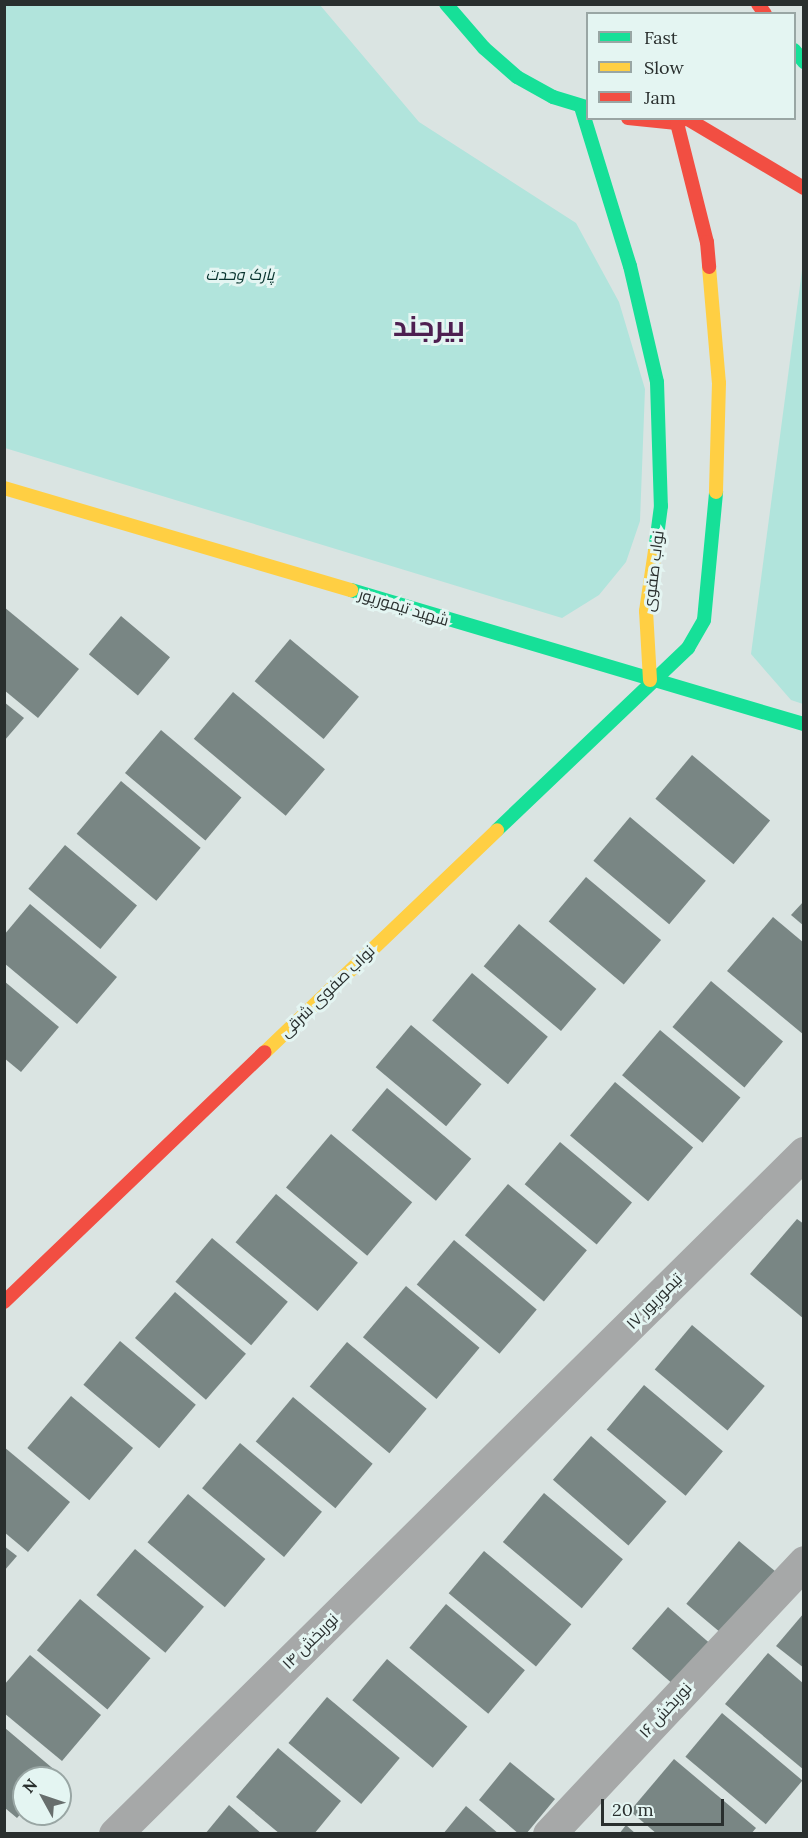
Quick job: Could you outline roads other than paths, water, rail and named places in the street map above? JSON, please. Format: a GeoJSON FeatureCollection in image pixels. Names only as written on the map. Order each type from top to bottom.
{"type":"FeatureCollection","features":[{"type":"Feature","properties":{"kind":"street"},"geometry":{"type":"LineString","coordinates":[[446,4],[484,48],[517,77],[584,108]]}},
{"type":"Feature","properties":{"kind":"street","name":"نواب صفوی"},"geometry":{"type":"LineString","coordinates":[[587,120],[630,266],[657,382],[661,506],[646,611],[650,680]]}},
{"type":"Feature","properties":{"kind":"street"},"geometry":{"type":"LineString","coordinates":[[664,120],[682,121],[804,188]]}},
{"type":"Feature","properties":{"kind":"street"},"geometry":{"type":"LineString","coordinates":[[650,680],[688,648],[704,620],[716,512],[719,383],[706,242],[682,121]]}},
{"type":"Feature","properties":{"kind":"street","name":"شهید تیمورپور"},"geometry":{"type":"LineString","coordinates":[[4,488],[804,724]]}},
{"type":"Feature","properties":{"kind":"street","name":"نواب صفوی شرقی"},"geometry":{"type":"LineString","coordinates":[[4,1302],[650,680]]}},
{"type":"Feature","properties":{"kind":"street","name":"تیمورپور ۱۷"},"geometry":{"type":"LineString","coordinates":[[505,1449],[804,1154]]}},
{"type":"Feature","properties":{"kind":"street","name":"نوربخش ۱۴"},"geometry":{"type":"LineString","coordinates":[[115,1833],[505,1449]]}},
{"type":"Feature","properties":{"kind":"street","name":"نوربخش ۱۶"},"geometry":{"type":"LineString","coordinates":[[549,1833],[804,1562]]}},
{"type":"Feature","properties":{"kind":"district","name":"بیرجند"},"geometry":{"type":"Point","coordinates":[429,326]}},
{"type":"Feature","properties":{"kind":"park label","name":"پارک وحدت"},"geometry":{"type":"Point","coordinates":[240,274]}}]}
